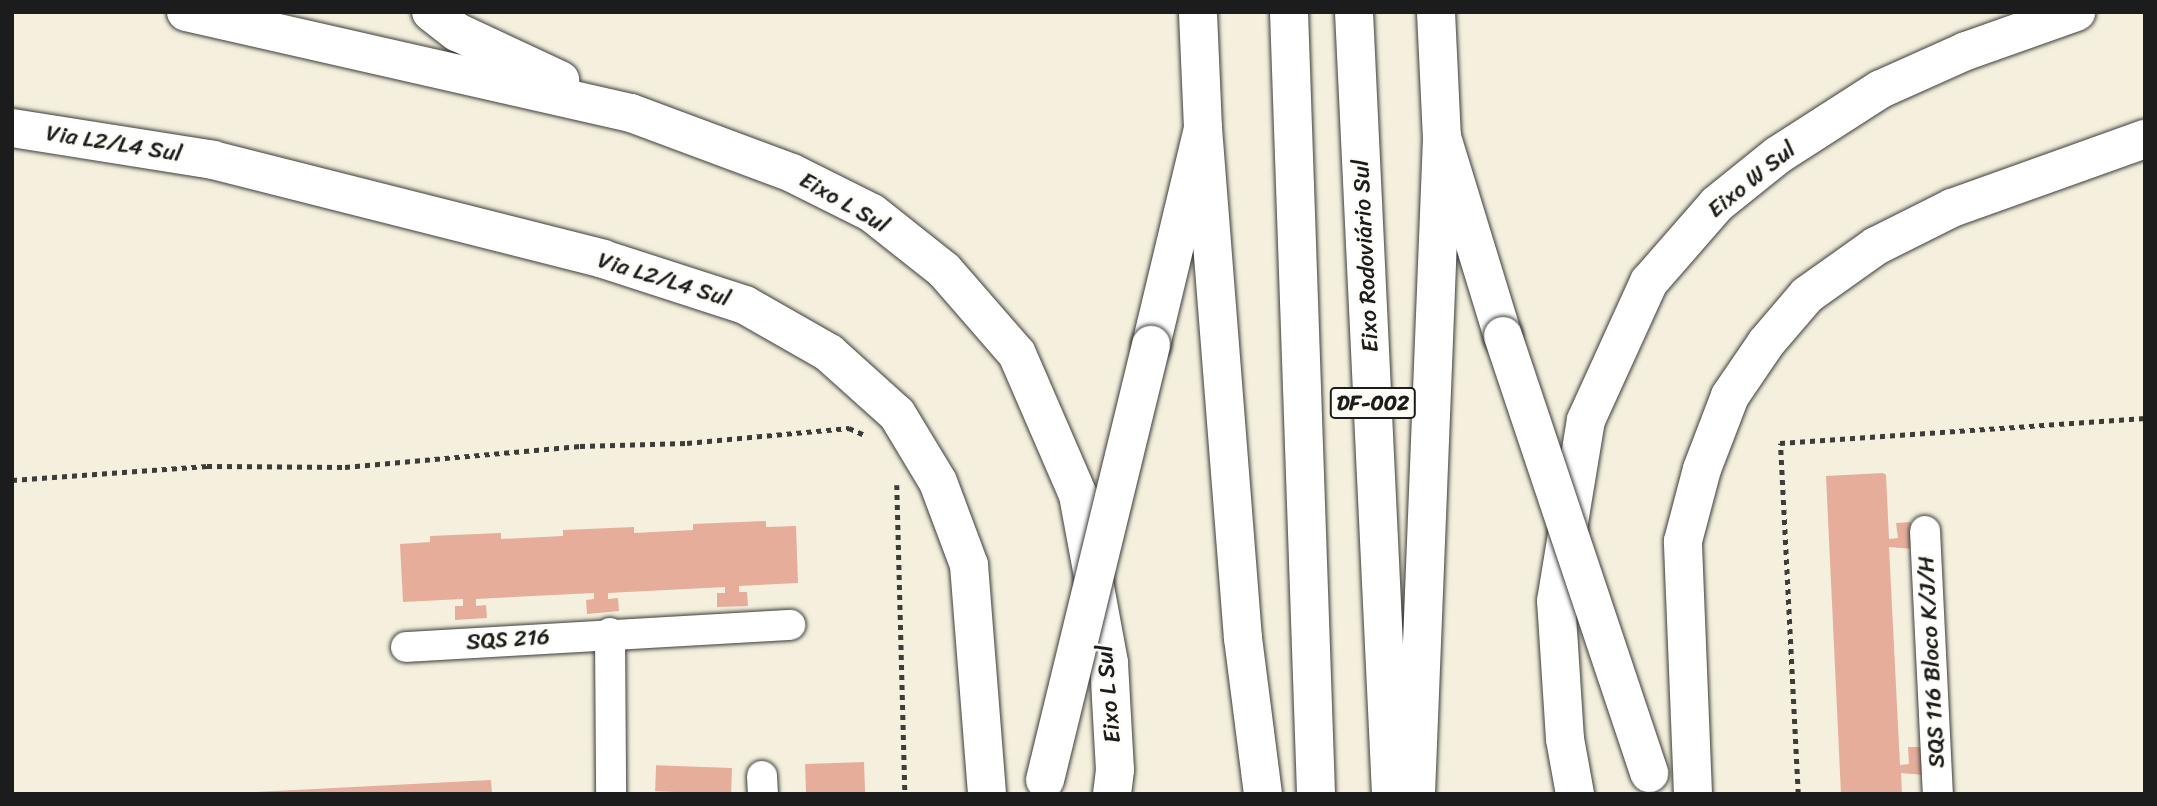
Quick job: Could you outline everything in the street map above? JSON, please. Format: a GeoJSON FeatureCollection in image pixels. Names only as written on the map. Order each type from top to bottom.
{"type":"FeatureCollection","features":[{"type":"Feature","properties":{"kind":"main road","name":"Eixo L Sul"},"geometry":{"type":"LineString","coordinates":[[187,12],[631,113],[792,173],[872,213],[944,270],[1017,354],[1078,495],[1109,663],[1115,770],[1112,794]]}},
{"type":"Feature","properties":{"kind":"main road"},"geometry":{"type":"LineString","coordinates":[[431,12],[457,32],[631,113]]}},
{"type":"Feature","properties":{"kind":"main road"},"geometry":{"type":"LineString","coordinates":[[1198,12],[1203,128],[1243,638],[1263,794]]}},
{"type":"Feature","properties":{"kind":"main road","name":"DF-002"},"geometry":{"type":"LineString","coordinates":[[1289,12],[1315,794]]}},
{"type":"Feature","properties":{"kind":"main road","name":"Eixo Rodoviário Sul"},"geometry":{"type":"LineString","coordinates":[[1354,12],[1391,794]]}},
{"type":"Feature","properties":{"kind":"main road"},"geometry":{"type":"LineString","coordinates":[[1416,794],[1442,137],[1436,12]]}},
{"type":"Feature","properties":{"kind":"main road","name":"Eixo W Sul"},"geometry":{"type":"LineString","coordinates":[[1575,794],[1565,739],[1556,601],[1586,421],[1648,282],[1717,204],[1778,155],[1881,89],[1966,51],[2068,14]]}},
{"type":"Feature","properties":{"kind":"main road","name":"Via L2/L4 Sul"},"geometry":{"type":"LineString","coordinates":[[12,128],[213,160],[603,259],[745,305],[829,353],[897,414],[938,482],[969,565],[987,794]]}},
{"type":"Feature","properties":{"kind":"main road"},"geometry":{"type":"LineString","coordinates":[[1045,787],[1203,128]]}},
{"type":"Feature","properties":{"kind":"main road"},"geometry":{"type":"LineString","coordinates":[[1442,137],[1503,336],[1652,784]]}},
{"type":"Feature","properties":{"kind":"main road"},"geometry":{"type":"LineString","coordinates":[[1693,794],[1683,541],[1702,469],[1730,396],[1766,343],[1807,295],[1876,246],[1952,208],[2145,139]]}},
{"type":"Feature","properties":{"kind":"street","name":"SQS 116 Bloco K/J/H"},"geometry":{"type":"LineString","coordinates":[[1925,531],[1938,794]]}},
{"type":"Feature","properties":{"kind":"street","name":"SQS 216"},"geometry":{"type":"LineString","coordinates":[[406,647],[790,625]]}},
{"type":"Feature","properties":{"kind":"street"},"geometry":{"type":"LineString","coordinates":[[610,634],[611,794]]}},
{"type":"Feature","properties":{"kind":"path"},"geometry":{"type":"LineString","coordinates":[[1798,794],[1780,443],[2145,418]]}},
{"type":"Feature","properties":{"kind":"path"},"geometry":{"type":"LineString","coordinates":[[12,481],[206,466],[345,467],[580,446],[687,443],[849,428],[868,436]]}},
{"type":"Feature","properties":{"kind":"path"},"geometry":{"type":"LineString","coordinates":[[897,477],[905,794]]}},
{"type":"Feature","properties":{"kind":"building"},"geometry":{"type":"Polygon","coordinates":[[[1886,475],[1889,539],[1898,538],[1896,523],[1911,522],[1913,549],[1889,547],[1900,765],[1909,764],[1908,747],[1922,747],[1924,775],[1901,773],[1902,794],[1841,794],[1826,476],[1886,475]]]}},
{"type":"Feature","properties":{"kind":"building"},"geometry":{"type":"Polygon","coordinates":[[[766,521],[766,527],[796,526],[798,583],[739,586],[739,592],[747,592],[748,606],[717,607],[717,593],[725,593],[725,587],[608,593],[608,599],[618,598],[619,611],[587,614],[586,600],[594,599],[594,593],[476,599],[476,606],[486,605],[487,618],[455,620],[455,606],[463,606],[463,599],[403,602],[400,544],[430,542],[430,536],[501,533],[501,539],[563,536],[563,530],[634,527],[634,533],[693,530],[693,524],[766,521]]]}},
{"type":"Feature","properties":{"kind":"building"},"geometry":{"type":"Polygon","coordinates":[[[864,762],[865,794],[806,794],[805,764],[864,762]]]}},
{"type":"Feature","properties":{"kind":"building"},"geometry":{"type":"Polygon","coordinates":[[[656,765],[732,768],[731,794],[655,791],[656,765]]]}},
{"type":"Feature","properties":{"kind":"building"},"geometry":{"type":"Polygon","coordinates":[[[491,780],[492,794],[255,794],[255,792],[491,780]]]}}]}
